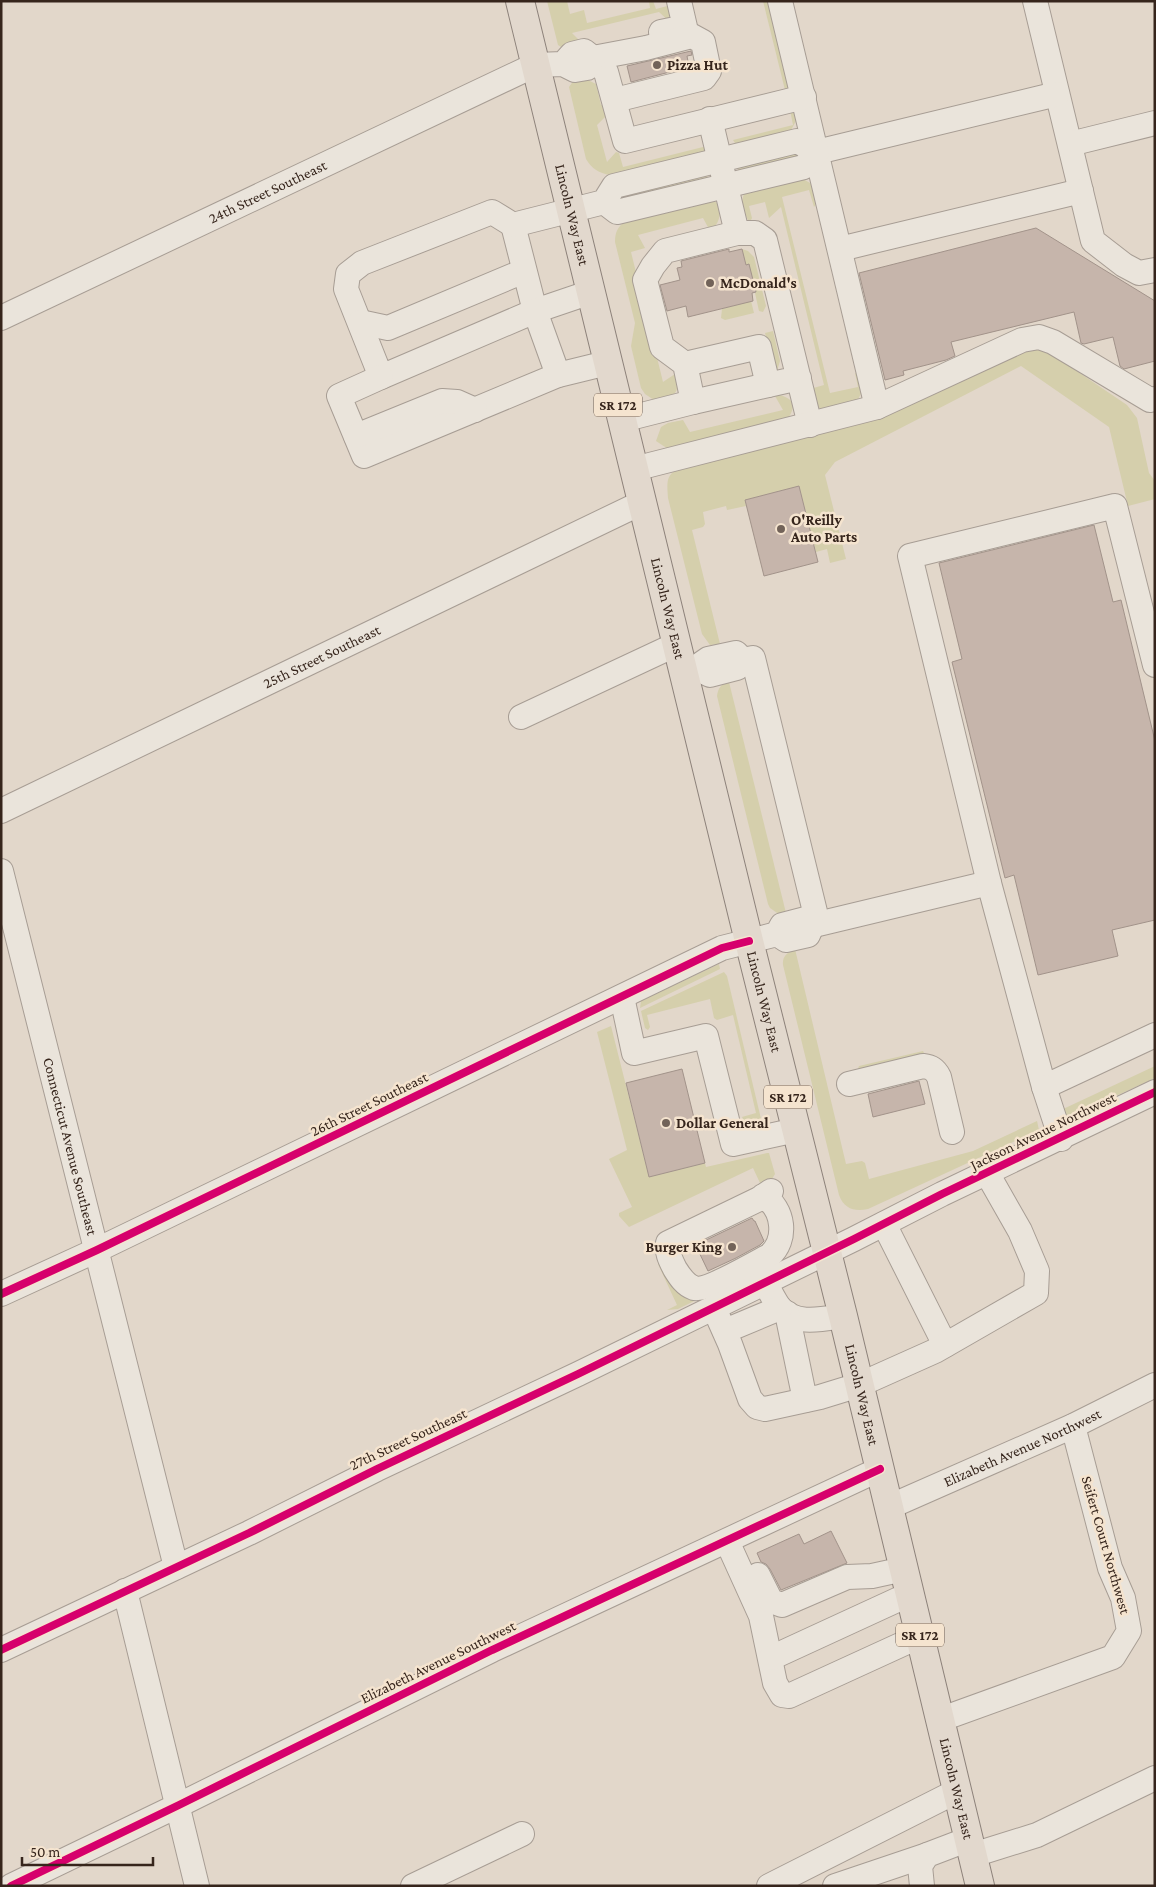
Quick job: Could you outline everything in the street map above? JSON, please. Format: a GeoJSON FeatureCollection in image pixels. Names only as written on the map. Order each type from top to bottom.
{"type":"FeatureCollection","features":[{"type":"Feature","properties":{"kind":"main road","name":"Lincoln Way East"},"geometry":{"type":"LineString","coordinates":[[520,1],[677,644],[689,669],[749,941],[843,1316],[980,1886]]}},
{"type":"Feature","properties":{"kind":"street"},"geometry":{"type":"LineString","coordinates":[[535,65],[564,64],[575,70],[588,68],[593,58],[611,44],[685,27],[679,1]]}},
{"type":"Feature","properties":{"kind":"street"},"geometry":{"type":"LineString","coordinates":[[780,1],[877,407]]}},
{"type":"Feature","properties":{"kind":"street"},"geometry":{"type":"LineString","coordinates":[[1035,1],[1093,241],[1124,265],[1139,273],[1155,270]]}},
{"type":"Feature","properties":{"kind":"street"},"geometry":{"type":"LineString","coordinates":[[593,58],[646,48],[692,36],[703,42],[709,70],[704,78],[615,100]]}},
{"type":"Feature","properties":{"kind":"street"},"geometry":{"type":"LineString","coordinates":[[593,58],[606,72],[625,141],[804,97]]}},
{"type":"Feature","properties":{"kind":"street","name":"24th Street Southeast"},"geometry":{"type":"LineString","coordinates":[[1,318],[535,65]]}},
{"type":"Feature","properties":{"kind":"street"},"geometry":{"type":"LineString","coordinates":[[604,202],[617,212],[804,167],[817,152],[1057,94]]}},
{"type":"Feature","properties":{"kind":"street"},"geometry":{"type":"LineString","coordinates":[[710,119],[737,233]]}},
{"type":"Feature","properties":{"kind":"street"},"geometry":{"type":"LineString","coordinates":[[1070,144],[1155,123]]}},
{"type":"Feature","properties":{"kind":"street"},"geometry":{"type":"LineString","coordinates":[[513,225],[604,202],[614,186],[797,141],[817,152]]}},
{"type":"Feature","properties":{"kind":"street"},"geometry":{"type":"LineString","coordinates":[[840,249],[1081,191]]}},
{"type":"Feature","properties":{"kind":"street"},"geometry":{"type":"LineString","coordinates":[[381,377],[346,290],[348,274],[362,264],[492,212],[513,225],[535,311],[558,375]]}},
{"type":"Feature","properties":{"kind":"street"},"geometry":{"type":"LineString","coordinates":[[693,402],[685,364],[662,347],[645,280],[665,251],[737,233],[755,233],[765,240],[810,425]]}},
{"type":"Feature","properties":{"kind":"street"},"geometry":{"type":"LineString","coordinates":[[653,266],[736,246],[745,246],[754,250],[759,261],[786,370],[799,378]]}},
{"type":"Feature","properties":{"kind":"street"},"geometry":{"type":"LineString","coordinates":[[360,322],[388,328],[524,271]]}},
{"type":"Feature","properties":{"kind":"street"},"geometry":{"type":"LineString","coordinates":[[591,292],[535,311],[339,396],[364,456],[558,375],[608,363]]}},
{"type":"Feature","properties":{"kind":"street"},"geometry":{"type":"LineString","coordinates":[[634,469],[877,407],[1014,344],[1039,336],[1053,342],[1153,402]]}},
{"type":"Feature","properties":{"kind":"street"},"geometry":{"type":"LineString","coordinates":[[685,364],[758,347],[768,385]]}},
{"type":"Feature","properties":{"kind":"street"},"geometry":{"type":"LineString","coordinates":[[622,420],[799,378]]}},
{"type":"Feature","properties":{"kind":"street","name":"25th Street Southeast"},"geometry":{"type":"LineString","coordinates":[[1,811],[642,502]]}},
{"type":"Feature","properties":{"kind":"street"},"geometry":{"type":"LineString","coordinates":[[1061,1139],[1044,1087],[988,883],[910,556],[1115,506],[1155,666]]}},
{"type":"Feature","properties":{"kind":"street"},"geometry":{"type":"LineString","coordinates":[[521,717],[677,644]]}},
{"type":"Feature","properties":{"kind":"street"},"geometry":{"type":"LineString","coordinates":[[689,669],[708,659],[736,652],[743,660],[753,658],[815,925],[988,883]]}},
{"type":"Feature","properties":{"kind":"street","name":"Connecticut Avenue Southeast"},"geometry":{"type":"LineString","coordinates":[[1,870],[176,1567]]}},
{"type":"Feature","properties":{"kind":"street","name":"26th Street Southeast"},"geometry":{"type":"LineString","coordinates":[[1,1294],[97,1250],[722,948],[777,934],[786,940],[808,935],[815,925]]}},
{"type":"Feature","properties":{"kind":"street"},"geometry":{"type":"LineString","coordinates":[[622,997],[634,1053],[706,1036],[733,1144],[796,1130]]}},
{"type":"Feature","properties":{"kind":"street"},"geometry":{"type":"LineString","coordinates":[[1044,1087],[1155,1035]]}},
{"type":"Feature","properties":{"kind":"street"},"geometry":{"type":"LineString","coordinates":[[849,1084],[929,1066],[935,1070],[939,1077],[952,1132]]}},
{"type":"Feature","properties":{"kind":"street","name":"Jackson Avenue Northwest"},"geometry":{"type":"LineString","coordinates":[[884,1224],[942,1194],[1154,1094]]}},
{"type":"Feature","properties":{"kind":"street"},"geometry":{"type":"LineString","coordinates":[[714,1308],[725,1331],[750,1399],[756,1407],[765,1409],[859,1385],[945,1345],[1036,1293],[1037,1270],[1020,1231],[987,1173]]}},
{"type":"Feature","properties":{"kind":"street"},"geometry":{"type":"LineString","coordinates":[[767,1193],[780,1221],[782,1233],[780,1243],[775,1252],[711,1285],[699,1289],[688,1285],[682,1280],[667,1248],[668,1243],[767,1193]]}},
{"type":"Feature","properties":{"kind":"street"},"geometry":{"type":"LineString","coordinates":[[884,1224],[945,1345]]}},
{"type":"Feature","properties":{"kind":"street","name":"27th Street Southeast"},"geometry":{"type":"LineString","coordinates":[[1,1650],[714,1308],[884,1224]]}},
{"type":"Feature","properties":{"kind":"street"},"geometry":{"type":"LineString","coordinates":[[765,1283],[784,1311],[805,1400]]}},
{"type":"Feature","properties":{"kind":"street"},"geometry":{"type":"LineString","coordinates":[[725,1331],[784,1311],[810,1321],[843,1316]]}},
{"type":"Feature","properties":{"kind":"street","name":"Elizabeth Avenue Northwest"},"geometry":{"type":"LineString","coordinates":[[889,1508],[1073,1426],[1155,1385]]}},
{"type":"Feature","properties":{"kind":"street","name":"Seifert Court Northwest"},"geometry":{"type":"LineString","coordinates":[[940,1720],[1112,1657],[1129,1630],[1123,1598],[1110,1568],[1073,1426]]}},
{"type":"Feature","properties":{"kind":"street","name":"Elizabeth Avenue Southwest"},"geometry":{"type":"LineString","coordinates":[[11,1886],[492,1650],[880,1469]]}},
{"type":"Feature","properties":{"kind":"street"},"geometry":{"type":"LineString","coordinates":[[733,1538],[771,1601],[782,1605]]}},
{"type":"Feature","properties":{"kind":"street"},"geometry":{"type":"LineString","coordinates":[[733,1538],[761,1616],[775,1683],[782,1695],[789,1696],[920,1636]]}},
{"type":"Feature","properties":{"kind":"street"},"geometry":{"type":"LineString","coordinates":[[761,1616],[847,1577],[872,1576],[907,1582]]}},
{"type":"Feature","properties":{"kind":"street"},"geometry":{"type":"LineString","coordinates":[[771,1658],[907,1582]]}},
{"type":"Feature","properties":{"kind":"street"},"geometry":{"type":"LineString","coordinates":[[125,1591],[179,1805],[197,1886]]}},
{"type":"Feature","properties":{"kind":"street"},"geometry":{"type":"LineString","coordinates":[[826,1857],[834,1886],[926,1855],[1036,1835],[1155,1778]]}},
{"type":"Feature","properties":{"kind":"street"},"geometry":{"type":"LineString","coordinates":[[781,1883],[826,1857],[957,1791]]}},
{"type":"Feature","properties":{"kind":"street"},"geometry":{"type":"LineString","coordinates":[[413,1886],[522,1834]]}},
{"type":"Feature","properties":{"kind":"street"},"geometry":{"type":"LineString","coordinates":[[922,1886],[920,1866],[926,1855]]}},
{"type":"Feature","properties":{"kind":"shaded area"},"geometry":{"type":"Polygon","coordinates":[[[547,1],[567,1],[570,14],[584,10],[587,23],[650,8],[649,1],[653,1],[656,9],[671,5],[672,24],[659,12],[572,33],[581,42],[564,49],[558,45],[547,1]]]}},
{"type":"Feature","properties":{"kind":"shaded area"},"geometry":{"type":"Polygon","coordinates":[[[763,1],[768,1],[789,88],[785,90],[763,1]]]}},
{"type":"Feature","properties":{"kind":"shaded area"},"geometry":{"type":"Polygon","coordinates":[[[584,78],[596,84],[601,105],[606,104],[610,112],[597,125],[607,162],[616,152],[619,153],[623,167],[707,146],[704,154],[610,175],[596,170],[586,159],[569,87],[574,80],[584,78]]]}},
{"type":"Feature","properties":{"kind":"shaded area"},"geometry":{"type":"Polygon","coordinates":[[[790,110],[794,113],[796,121],[791,130],[737,146],[733,140],[793,125],[790,110]]]}},
{"type":"Feature","properties":{"kind":"shaded area"},"geometry":{"type":"Polygon","coordinates":[[[797,151],[801,157],[738,171],[738,166],[797,151]]]}},
{"type":"Feature","properties":{"kind":"shaded area"},"geometry":{"type":"Polygon","coordinates":[[[707,175],[708,179],[616,203],[612,197],[707,175]]]}},
{"type":"Feature","properties":{"kind":"shaded area"},"geometry":{"type":"Polygon","coordinates":[[[801,178],[812,184],[817,203],[814,207],[809,190],[782,197],[830,393],[858,387],[855,373],[858,374],[862,391],[857,402],[822,410],[816,406],[810,389],[824,385],[781,207],[769,218],[765,202],[749,206],[752,218],[748,220],[742,206],[745,191],[801,178]]]}},
{"type":"Feature","properties":{"kind":"shaded area"},"geometry":{"type":"Polygon","coordinates":[[[713,200],[718,204],[720,214],[713,229],[709,229],[703,218],[638,235],[645,248],[631,252],[663,382],[675,374],[677,383],[677,389],[674,394],[654,400],[645,394],[641,388],[631,346],[635,323],[615,242],[616,232],[626,221],[713,200]]]}},
{"type":"Feature","properties":{"kind":"shaded area"},"geometry":{"type":"Polygon","coordinates":[[[742,249],[748,251],[754,257],[766,306],[763,312],[759,311],[756,292],[742,249]]]}},
{"type":"Feature","properties":{"kind":"shaded area"},"geometry":{"type":"Polygon","coordinates":[[[751,301],[754,313],[725,320],[721,318],[722,309],[751,301]]]}},
{"type":"Feature","properties":{"kind":"shaded area"},"geometry":{"type":"Polygon","coordinates":[[[773,331],[780,361],[777,371],[775,370],[765,333],[773,331]]]}},
{"type":"Feature","properties":{"kind":"shaded area"},"geometry":{"type":"Polygon","coordinates":[[[1032,346],[1050,353],[1127,405],[1137,418],[1149,473],[1155,481],[1155,499],[1128,506],[1109,427],[1021,366],[835,462],[825,475],[846,559],[830,563],[827,549],[816,552],[799,486],[745,500],[746,506],[727,510],[726,506],[703,512],[705,524],[703,527],[692,530],[720,644],[710,645],[702,634],[668,498],[668,479],[672,473],[682,467],[874,420],[932,391],[1032,346]]]}},
{"type":"Feature","properties":{"kind":"shaded area"},"geometry":{"type":"Polygon","coordinates":[[[779,395],[789,399],[793,406],[791,414],[784,423],[668,449],[656,441],[661,427],[668,423],[683,420],[690,432],[783,410],[775,396],[779,395]]]}},
{"type":"Feature","properties":{"kind":"shaded area"},"geometry":{"type":"Polygon","coordinates":[[[729,682],[786,913],[780,915],[770,908],[768,904],[717,696],[720,687],[729,682]]]}},
{"type":"Feature","properties":{"kind":"shaded area"},"geometry":{"type":"Polygon","coordinates":[[[795,949],[846,1164],[862,1161],[865,1163],[869,1179],[973,1151],[1037,1121],[1039,1130],[868,1209],[854,1210],[844,1204],[839,1195],[783,965],[783,959],[786,955],[795,949]]]}},
{"type":"Feature","properties":{"kind":"shaded area"},"geometry":{"type":"Polygon","coordinates":[[[719,964],[720,969],[640,1008],[641,1001],[719,964]]]}},
{"type":"Feature","properties":{"kind":"shaded area"},"geometry":{"type":"Polygon","coordinates":[[[724,972],[727,976],[762,1123],[752,1125],[745,1123],[742,1117],[756,1113],[733,1015],[717,1020],[714,1018],[710,999],[647,1015],[650,1027],[648,1030],[645,1028],[641,1011],[724,972]]]}},
{"type":"Feature","properties":{"kind":"shaded area"},"geometry":{"type":"Polygon","coordinates":[[[611,1026],[649,1177],[705,1163],[706,1167],[769,1153],[775,1174],[769,1184],[760,1183],[753,1168],[629,1227],[619,1216],[619,1213],[632,1207],[609,1159],[627,1150],[597,1032],[611,1026]]]}},
{"type":"Feature","properties":{"kind":"shaded area"},"geometry":{"type":"Polygon","coordinates":[[[923,1051],[926,1057],[857,1071],[859,1066],[923,1051]]]}},
{"type":"Feature","properties":{"kind":"shaded area"},"geometry":{"type":"Polygon","coordinates":[[[1155,1066],[1155,1078],[1068,1118],[1061,1110],[1155,1066]]]}},
{"type":"Feature","properties":{"kind":"shaded area"},"geometry":{"type":"Polygon","coordinates":[[[659,1259],[678,1281],[770,1264],[678,1309],[667,1310],[677,1305],[658,1264],[659,1259]]]}},
{"type":"Feature","properties":{"kind":"building"},"geometry":{"type":"Polygon","coordinates":[[[691,51],[692,55],[687,56],[689,67],[631,82],[627,66],[691,51]]]}},
{"type":"Feature","properties":{"kind":"building"},"geometry":{"type":"Polygon","coordinates":[[[1036,228],[1155,301],[1155,361],[1124,369],[1120,366],[1113,337],[1084,344],[1081,343],[1074,312],[951,342],[955,356],[903,371],[904,375],[885,380],[859,273],[1036,228]]]}},
{"type":"Feature","properties":{"kind":"building","name":"McDonald's"},"geometry":{"type":"Polygon","coordinates":[[[729,249],[729,252],[742,249],[746,265],[749,264],[756,292],[752,293],[753,301],[688,317],[686,306],[667,311],[660,285],[680,280],[677,268],[682,267],[681,261],[729,249]]]}},
{"type":"Feature","properties":{"kind":"building","name":"O'Reilly Auto Parts"},"geometry":{"type":"Polygon","coordinates":[[[799,486],[818,562],[764,576],[745,500],[799,486]]]}},
{"type":"Feature","properties":{"kind":"building"},"geometry":{"type":"Polygon","coordinates":[[[1094,525],[1113,602],[1121,600],[1155,741],[1155,920],[1112,930],[1118,956],[1038,975],[1014,875],[1005,878],[952,662],[962,659],[939,563],[1094,525]]]}},
{"type":"Feature","properties":{"kind":"building","name":"Dollar General"},"geometry":{"type":"Polygon","coordinates":[[[682,1069],[705,1163],[649,1177],[626,1083],[682,1069]]]}},
{"type":"Feature","properties":{"kind":"building"},"geometry":{"type":"Polygon","coordinates":[[[919,1081],[925,1104],[873,1117],[868,1094],[919,1081]]]}},
{"type":"Feature","properties":{"kind":"building","name":"Burger King"},"geometry":{"type":"Polygon","coordinates":[[[752,1218],[764,1241],[736,1258],[708,1271],[697,1248],[703,1245],[702,1242],[752,1218]]]}},
{"type":"Feature","properties":{"kind":"building"},"geometry":{"type":"Polygon","coordinates":[[[831,1531],[847,1563],[781,1590],[770,1569],[761,1562],[757,1553],[799,1534],[804,1544],[831,1531]]]}},
{"type":"Feature","properties":{"kind":"cycle path"},"geometry":{"type":"LineString","coordinates":[[1,1294],[97,1250],[722,948],[749,941]]}},
{"type":"Feature","properties":{"kind":"cycle path"},"geometry":{"type":"LineString","coordinates":[[1,1650],[578,1374],[942,1194],[1155,1092]]}},
{"type":"Feature","properties":{"kind":"cycle path"},"geometry":{"type":"LineString","coordinates":[[11,1886],[492,1650],[880,1469]]}},
{"type":"Feature","properties":{"kind":"place","name":"Pizza Hut"},"geometry":{"type":"Point","coordinates":[657,65]}},
{"type":"Feature","properties":{"kind":"place","name":"McDonald's"},"geometry":{"type":"Point","coordinates":[710,283]}},
{"type":"Feature","properties":{"kind":"place","name":"O'Reilly Auto Parts"},"geometry":{"type":"Point","coordinates":[781,529]}},
{"type":"Feature","properties":{"kind":"place","name":"Dollar General"},"geometry":{"type":"Point","coordinates":[666,1123]}},
{"type":"Feature","properties":{"kind":"place","name":"Burger King"},"geometry":{"type":"Point","coordinates":[732,1247]}}]}
